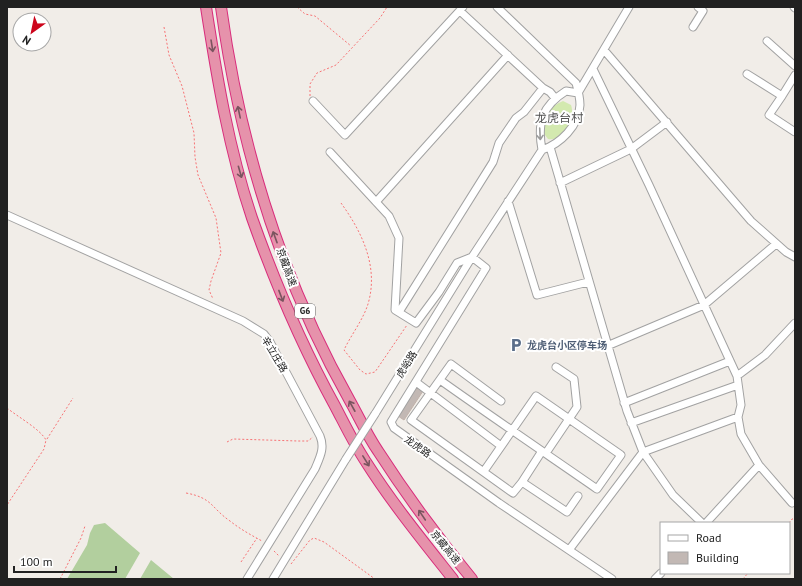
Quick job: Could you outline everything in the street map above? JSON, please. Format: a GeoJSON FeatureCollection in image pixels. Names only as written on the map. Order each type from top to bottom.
{"type":"FeatureCollection","features":[{"type":"Feature","properties":{"kind":"highway","name":"京藏高速"},"geometry":{"type":"LineString","coordinates":[[206,7],[230,138],[252,217],[282,299],[318,376],[366,462],[416,532],[453,579]]}},
{"type":"Feature","properties":{"kind":"highway","name":"京藏高速"},"geometry":{"type":"LineString","coordinates":[[220,7],[227,55],[244,135],[266,211],[297,294],[332,368],[377,450],[426,523],[472,579]]}},
{"type":"Feature","properties":{"kind":"street"},"geometry":{"type":"LineString","coordinates":[[497,7],[576,83],[578,93],[580,105],[573,127],[566,135],[550,147],[542,150],[538,132],[547,107],[555,98],[566,90],[578,93]]}},
{"type":"Feature","properties":{"kind":"street"},"geometry":{"type":"LineString","coordinates":[[578,93],[629,7]]}},
{"type":"Feature","properties":{"kind":"street"},"geometry":{"type":"LineString","coordinates":[[693,27],[703,11],[698,7]]}},
{"type":"Feature","properties":{"kind":"street"},"geometry":{"type":"LineString","coordinates":[[313,101],[344,135],[461,9],[555,98]]}},
{"type":"Feature","properties":{"kind":"street"},"geometry":{"type":"LineString","coordinates":[[766,41],[795,66]]}},
{"type":"Feature","properties":{"kind":"street"},"geometry":{"type":"LineString","coordinates":[[604,50],[751,221],[776,244],[795,257]]}},
{"type":"Feature","properties":{"kind":"street"},"geometry":{"type":"LineString","coordinates":[[376,202],[508,55]]}},
{"type":"Feature","properties":{"kind":"street"},"geometry":{"type":"LineString","coordinates":[[592,69],[737,376],[741,405],[738,417],[741,434],[759,465],[792,503]]}},
{"type":"Feature","properties":{"kind":"street"},"geometry":{"type":"LineString","coordinates":[[747,74],[782,96]]}},
{"type":"Feature","properties":{"kind":"street"},"geometry":{"type":"LineString","coordinates":[[795,76],[769,115],[795,132]]}},
{"type":"Feature","properties":{"kind":"street"},"geometry":{"type":"LineString","coordinates":[[399,312],[493,162],[500,143],[508,130],[516,118],[524,112],[543,88]]}},
{"type":"Feature","properties":{"kind":"street"},"geometry":{"type":"LineString","coordinates":[[560,182],[631,149],[667,122]]}},
{"type":"Feature","properties":{"kind":"street"},"geometry":{"type":"LineString","coordinates":[[550,147],[624,403],[643,452],[673,495],[701,522]]}},
{"type":"Feature","properties":{"kind":"street","name":"虎峪路"},"geometry":{"type":"LineString","coordinates":[[273,579],[472,257],[542,150]]}},
{"type":"Feature","properties":{"kind":"street"},"geometry":{"type":"LineString","coordinates":[[330,152],[389,216],[399,238],[395,310],[416,323],[439,292],[456,263],[472,257]]}},
{"type":"Feature","properties":{"kind":"street"},"geometry":{"type":"LineString","coordinates":[[508,201],[537,295],[588,282]]}},
{"type":"Feature","properties":{"kind":"street","name":"辛立庄路"},"geometry":{"type":"LineString","coordinates":[[7,215],[255,328],[264,334],[270,342],[323,443],[320,458],[247,579]]}},
{"type":"Feature","properties":{"kind":"street"},"geometry":{"type":"LineString","coordinates":[[607,346],[704,305],[776,244]]}},
{"type":"Feature","properties":{"kind":"street","name":"龙虎路"},"geometry":{"type":"LineString","coordinates":[[472,257],[486,268],[391,422],[394,428],[493,499],[612,579]]}},
{"type":"Feature","properties":{"kind":"street"},"geometry":{"type":"LineString","coordinates":[[737,376],[765,355],[795,322]]}},
{"type":"Feature","properties":{"kind":"street"},"geometry":{"type":"LineString","coordinates":[[624,403],[730,361]]}},
{"type":"Feature","properties":{"kind":"street"},"geometry":{"type":"LineString","coordinates":[[501,401],[451,364],[412,420],[513,493],[577,407],[574,379],[556,367]]}},
{"type":"Feature","properties":{"kind":"street"},"geometry":{"type":"LineString","coordinates":[[440,380],[513,431],[597,489],[621,455],[536,396],[513,431],[484,471]]}},
{"type":"Feature","properties":{"kind":"street"},"geometry":{"type":"LineString","coordinates":[[416,382],[502,446]]}},
{"type":"Feature","properties":{"kind":"street"},"geometry":{"type":"LineString","coordinates":[[632,423],[738,385]]}},
{"type":"Feature","properties":{"kind":"street"},"geometry":{"type":"LineString","coordinates":[[569,550],[643,452],[738,417]]}},
{"type":"Feature","properties":{"kind":"street"},"geometry":{"type":"LineString","coordinates":[[707,522],[759,465]]}},
{"type":"Feature","properties":{"kind":"street"},"geometry":{"type":"LineString","coordinates":[[522,482],[567,512],[578,496]]}},
{"type":"Feature","properties":{"kind":"path"},"geometry":{"type":"LineString","coordinates":[[282,7],[290,7]]}},
{"type":"Feature","properties":{"kind":"path"},"geometry":{"type":"LineString","coordinates":[[297,7],[305,14],[315,16],[351,47]]}},
{"type":"Feature","properties":{"kind":"path"},"geometry":{"type":"LineString","coordinates":[[313,101],[309,94],[310,84],[317,73],[336,65],[351,47],[380,18],[387,7]]}},
{"type":"Feature","properties":{"kind":"path"},"geometry":{"type":"LineString","coordinates":[[164,27],[169,55],[182,86],[194,133],[195,157],[198,175],[216,218],[221,253],[209,290],[213,302],[212,308]]}},
{"type":"Feature","properties":{"kind":"path"},"geometry":{"type":"LineString","coordinates":[[341,203],[351,217],[365,244],[370,265],[371,284],[368,304],[344,350],[360,370],[366,374],[375,372],[411,320]]}},
{"type":"Feature","properties":{"kind":"path"},"geometry":{"type":"LineString","coordinates":[[7,504],[44,449],[46,440],[73,398]]}},
{"type":"Feature","properties":{"kind":"path"},"geometry":{"type":"LineString","coordinates":[[7,408],[23,421],[42,432],[46,440]]}},
{"type":"Feature","properties":{"kind":"path"},"geometry":{"type":"LineString","coordinates":[[227,442],[233,439],[308,441],[319,433]]}},
{"type":"Feature","properties":{"kind":"path"},"geometry":{"type":"LineString","coordinates":[[186,493],[198,495],[209,500],[229,521],[268,545],[289,566],[310,540],[314,538],[324,542],[375,579]]}},
{"type":"Feature","properties":{"kind":"path"},"geometry":{"type":"LineString","coordinates":[[60,579],[81,538],[85,526]]}},
{"type":"Feature","properties":{"kind":"path"},"geometry":{"type":"LineString","coordinates":[[241,562],[257,538]]}},
{"type":"Feature","properties":{"kind":"green space"},"geometry":{"type":"Polygon","coordinates":[[[563,101],[571,105],[572,117],[570,123],[564,133],[559,137],[548,139],[542,131],[544,121],[551,109],[563,101]]]}},
{"type":"Feature","properties":{"kind":"green space"},"geometry":{"type":"Polygon","coordinates":[[[105,523],[140,553],[125,579],[67,579],[87,545],[94,525],[105,523]]]}},
{"type":"Feature","properties":{"kind":"green space"},"geometry":{"type":"Polygon","coordinates":[[[151,560],[174,579],[140,579],[151,560]]]}},
{"type":"Feature","properties":{"kind":"building"},"geometry":{"type":"Polygon","coordinates":[[[417,387],[423,391],[404,420],[398,416],[417,387]]]}},
{"type":"Feature","properties":{"kind":"place","name":"龙虎台小区停车场"},"geometry":{"type":"Point","coordinates":[516,345]}},
{"type":"Feature","properties":{"kind":"district","name":"龙虎台村"},"geometry":{"type":"Point","coordinates":[559,118]}}]}
